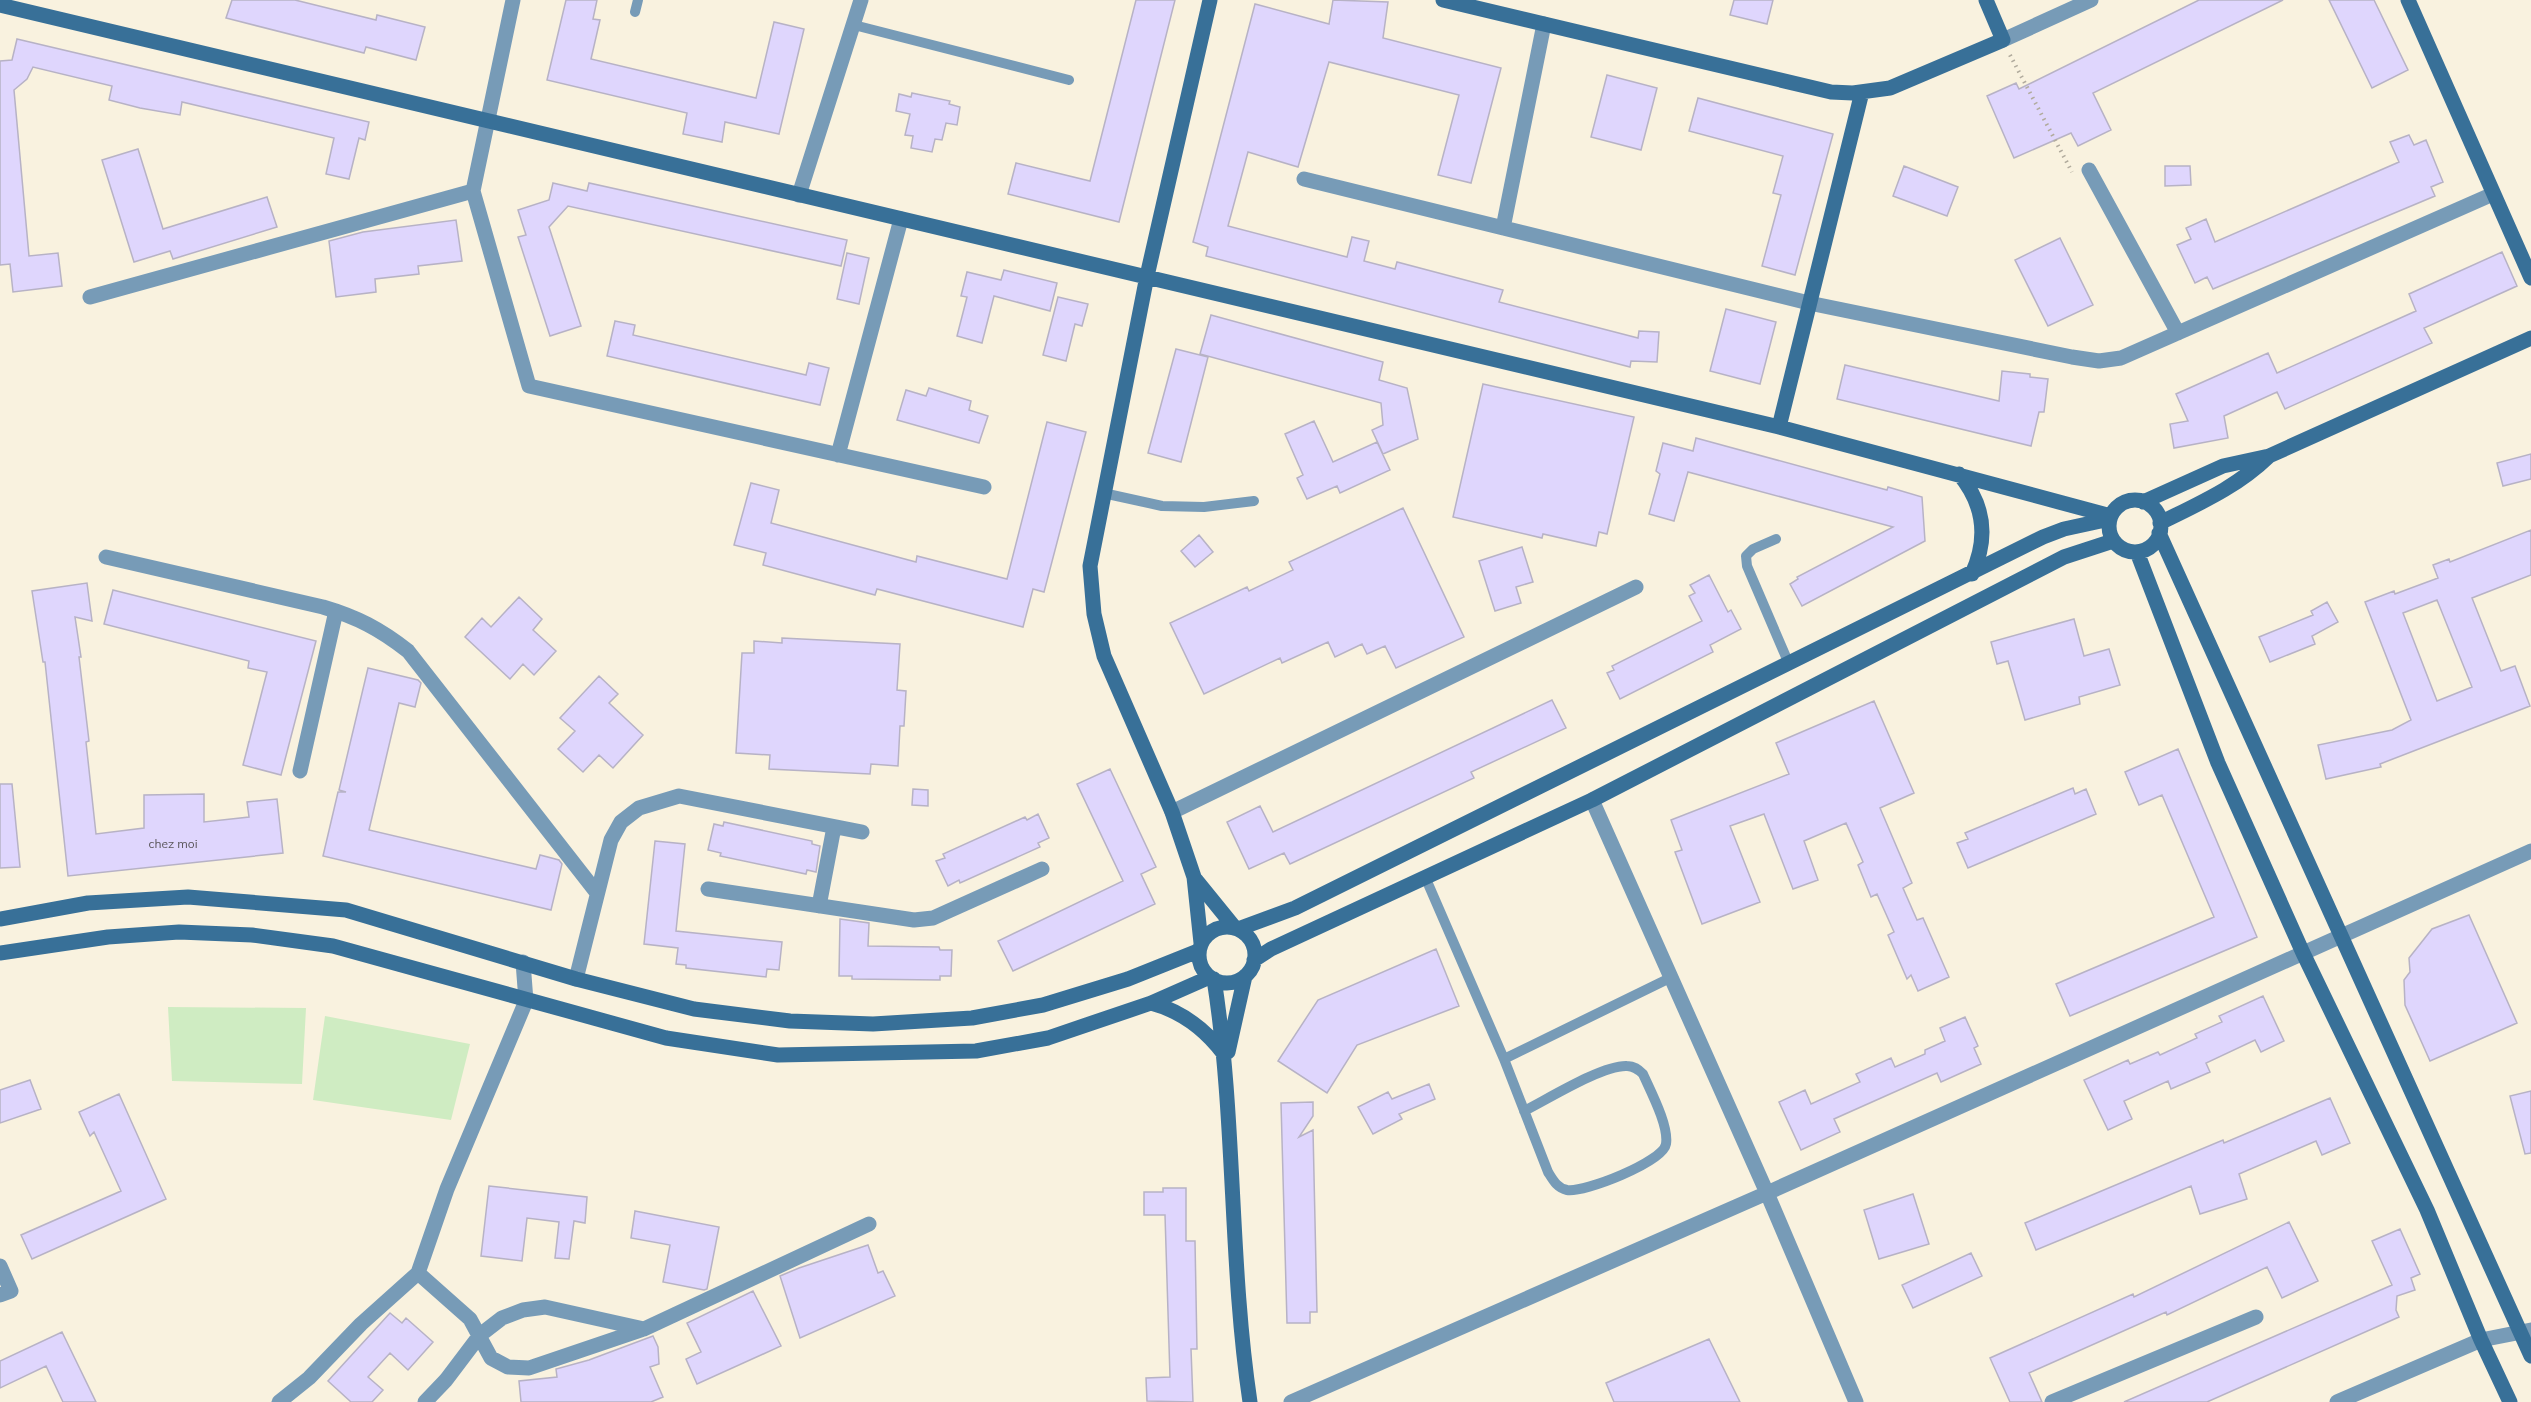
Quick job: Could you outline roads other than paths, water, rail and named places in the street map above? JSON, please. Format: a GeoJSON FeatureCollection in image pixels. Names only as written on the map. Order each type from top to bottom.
{"type":"FeatureCollection","features":[{"type":"Feature","properties":{"kind":"main road"},"geometry":{"type":"LineString","coordinates":[[1194,877],[1237,928],[1251,941],[1255,950],[1251,969],[1236,981],[1227,983],[1212,978],[1202,969],[1194,877],[1172,812],[1104,656],[1094,614],[1090,566],[1147,276],[1210,0]]}},
{"type":"Feature","properties":{"kind":"main road"},"geometry":{"type":"LineString","coordinates":[[1443,0],[1831,92],[1862,92],[1890,88],[2003,40],[1986,0]]}},
{"type":"Feature","properties":{"kind":"main road"},"geometry":{"type":"LineString","coordinates":[[2408,0],[2531,278]]}},
{"type":"Feature","properties":{"kind":"main road"},"geometry":{"type":"LineString","coordinates":[[0,4],[1779,427],[1959,474],[2110,518]]}},
{"type":"Feature","properties":{"kind":"main road"},"geometry":{"type":"LineString","coordinates":[[1779,427],[1862,92]]}},
{"type":"Feature","properties":{"kind":"main road"},"geometry":{"type":"LineString","coordinates":[[0,919],[88,903],[188,897],[346,910],[576,979],[694,1009],[790,1021],[925,1022],[972,1018],[1043,1005],[1128,979],[1200,947],[1213,930],[1221,927],[1237,928],[1295,908],[2053,532],[2110,518],[2124,503],[2143,502],[2223,466],[2269,456],[2531,338]]}},
{"type":"Feature","properties":{"kind":"main road"},"geometry":{"type":"LineString","coordinates":[[2110,518],[2109,531],[2114,541],[2124,549],[2137,552],[2154,544],[2160,528],[2242,480],[2269,456]]}},
{"type":"Feature","properties":{"kind":"main road"},"geometry":{"type":"LineString","coordinates":[[1959,474],[1976,499],[1983,529],[1980,552],[1972,574]]}},
{"type":"Feature","properties":{"kind":"main road"},"geometry":{"type":"LineString","coordinates":[[2143,502],[2155,510],[2160,528],[2341,936],[2526,1330],[2531,1356]]}},
{"type":"Feature","properties":{"kind":"main road"},"geometry":{"type":"LineString","coordinates":[[1254,960],[1271,949],[1592,800],[2064,557],[2114,541]]}},
{"type":"Feature","properties":{"kind":"main road"},"geometry":{"type":"LineString","coordinates":[[2137,552],[2218,763],[2303,953],[2427,1210],[2481,1340],[2510,1402]]}},
{"type":"Feature","properties":{"kind":"main road"},"geometry":{"type":"LineString","coordinates":[[0,953],[108,937],[179,932],[252,934],[333,946],[666,1038],[778,1055],[976,1051],[1048,1038],[1151,1003],[1212,978]]}},
{"type":"Feature","properties":{"kind":"main road"},"geometry":{"type":"LineString","coordinates":[[1226,1070],[1233,1023],[1245,976]]}},
{"type":"Feature","properties":{"kind":"main road"},"geometry":{"type":"LineString","coordinates":[[1212,978],[1226,1070],[1241,1339],[1250,1402]]}},
{"type":"Feature","properties":{"kind":"main road"},"geometry":{"type":"LineString","coordinates":[[1151,1003],[1165,1007],[1192,1021],[1214,1041],[1223,1053]]}},
{"type":"Feature","properties":{"kind":"street"},"geometry":{"type":"LineString","coordinates":[[513,0],[473,191],[529,386],[984,487]]}},
{"type":"Feature","properties":{"kind":"street"},"geometry":{"type":"LineString","coordinates":[[799,195],[861,0]]}},
{"type":"Feature","properties":{"kind":"street"},"geometry":{"type":"LineString","coordinates":[[2003,40],[2091,0]]}},
{"type":"Feature","properties":{"kind":"street"},"geometry":{"type":"LineString","coordinates":[[1503,228],[1544,24]]}},
{"type":"Feature","properties":{"kind":"street"},"geometry":{"type":"LineString","coordinates":[[2089,170],[2178,333]]}},
{"type":"Feature","properties":{"kind":"street"},"geometry":{"type":"LineString","coordinates":[[1304,179],[1809,303],[2099,361],[2121,358],[2493,195]]}},
{"type":"Feature","properties":{"kind":"street"},"geometry":{"type":"LineString","coordinates":[[90,297],[473,191]]}},
{"type":"Feature","properties":{"kind":"street"},"geometry":{"type":"LineString","coordinates":[[838,455],[901,219]]}},
{"type":"Feature","properties":{"kind":"street"},"geometry":{"type":"LineString","coordinates":[[106,557],[336,611],[383,631],[408,651],[597,893]]}},
{"type":"Feature","properties":{"kind":"street"},"geometry":{"type":"LineString","coordinates":[[1172,812],[1636,588]]}},
{"type":"Feature","properties":{"kind":"street"},"geometry":{"type":"LineString","coordinates":[[300,771],[336,611]]}},
{"type":"Feature","properties":{"kind":"street"},"geometry":{"type":"LineString","coordinates":[[576,979],[611,840],[621,822],[639,808],[659,800],[679,796],[862,832]]}},
{"type":"Feature","properties":{"kind":"street"},"geometry":{"type":"LineString","coordinates":[[1592,800],[1767,1193],[1856,1402]]}},
{"type":"Feature","properties":{"kind":"street"},"geometry":{"type":"LineString","coordinates":[[819,906],[834,827]]}},
{"type":"Feature","properties":{"kind":"street"},"geometry":{"type":"LineString","coordinates":[[1291,1402],[1767,1193],[2341,936],[2530,855]]}},
{"type":"Feature","properties":{"kind":"street"},"geometry":{"type":"LineString","coordinates":[[708,889],[914,920],[933,918],[1042,869]]}},
{"type":"Feature","properties":{"kind":"street"},"geometry":{"type":"LineString","coordinates":[[279,1402],[309,1378],[361,1324],[418,1273],[447,1189],[526,1001],[523,963]]}},
{"type":"Feature","properties":{"kind":"street"},"geometry":{"type":"LineString","coordinates":[[418,1273],[470,1318],[491,1358],[508,1367],[529,1368],[644,1329],[869,1224]]}},
{"type":"Feature","properties":{"kind":"street"},"geometry":{"type":"LineString","coordinates":[[0,1266],[11,1291],[0,1295]]}},
{"type":"Feature","properties":{"kind":"street"},"geometry":{"type":"LineString","coordinates":[[425,1402],[446,1380],[480,1335],[502,1318],[523,1310],[545,1307],[644,1329]]}},
{"type":"Feature","properties":{"kind":"street"},"geometry":{"type":"LineString","coordinates":[[2052,1402],[2256,1317]]}},
{"type":"Feature","properties":{"kind":"street"},"geometry":{"type":"LineString","coordinates":[[2337,1402],[2481,1340],[2526,1330]]}},
{"type":"Feature","properties":{"kind":"lane"},"geometry":{"type":"LineString","coordinates":[[635,12],[638,0]]}},
{"type":"Feature","properties":{"kind":"lane"},"geometry":{"type":"LineString","coordinates":[[854,25],[1070,80]]}},
{"type":"Feature","properties":{"kind":"lane"},"geometry":{"type":"LineString","coordinates":[[1103,493],[1162,506],[1204,507],[1254,501]]}},
{"type":"Feature","properties":{"kind":"lane"},"geometry":{"type":"LineString","coordinates":[[1776,539],[1753,549],[1746,556],[1747,566],[1789,664]]}},
{"type":"Feature","properties":{"kind":"lane"},"geometry":{"type":"LineString","coordinates":[[1426,879],[1504,1059],[1524,1111],[1548,1172],[1557,1186],[1569,1190],[1584,1189],[1651,1162],[1665,1150],[1667,1142],[1664,1126],[1643,1074],[1637,1068],[1626,1066],[1599,1073],[1524,1111]]}},
{"type":"Feature","properties":{"kind":"lane"},"geometry":{"type":"LineString","coordinates":[[1504,1059],[1672,977]]}}]}
